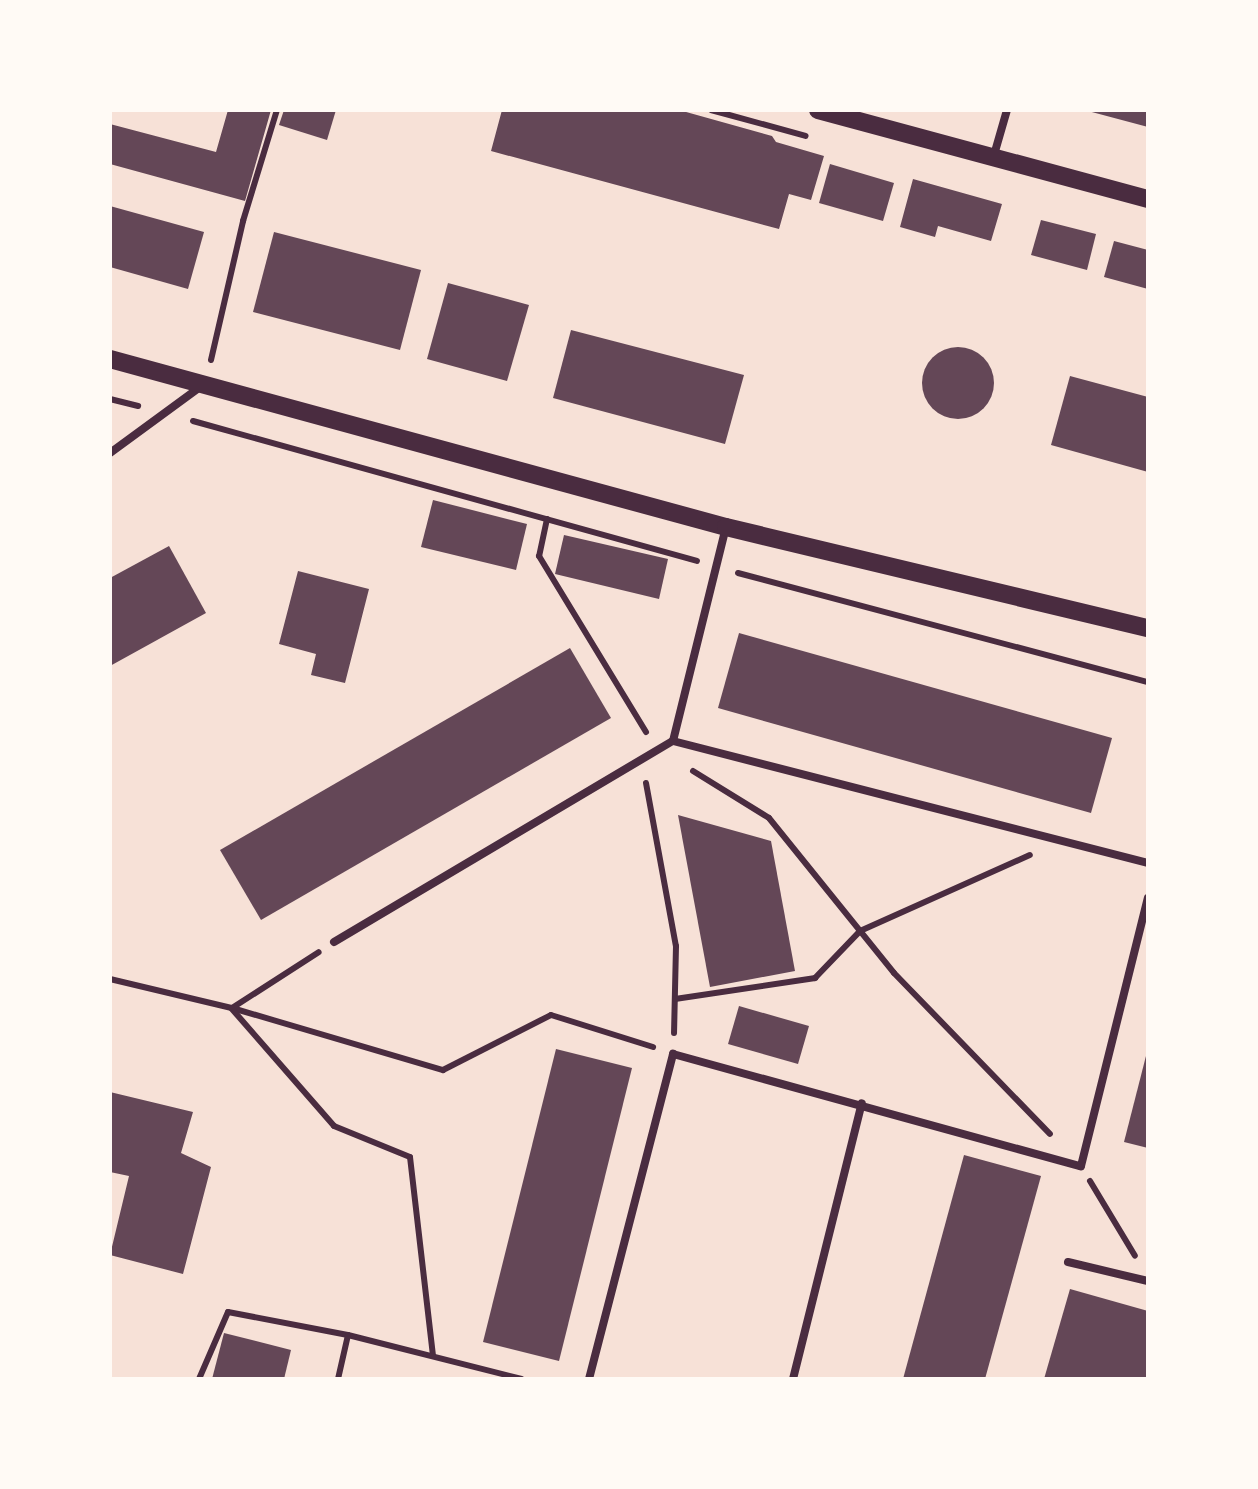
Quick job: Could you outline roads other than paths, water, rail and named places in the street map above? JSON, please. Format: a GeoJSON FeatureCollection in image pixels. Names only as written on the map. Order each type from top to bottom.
{"type":"FeatureCollection","features":[{"type":"Feature","properties":{"kind":"street"},"geometry":{"type":"LineString","coordinates":[[818,110],[1148,199]]}},
{"type":"Feature","properties":{"kind":"street"},"geometry":{"type":"LineString","coordinates":[[110,359],[726,527],[1148,628]]}},
{"type":"Feature","properties":{"kind":"lane"},"geometry":{"type":"LineString","coordinates":[[994,155],[1007,110]]}},
{"type":"Feature","properties":{"kind":"lane"},"geometry":{"type":"LineString","coordinates":[[110,453],[206,384]]}},
{"type":"Feature","properties":{"kind":"lane"},"geometry":{"type":"LineString","coordinates":[[673,742],[726,527]]}},
{"type":"Feature","properties":{"kind":"lane"},"geometry":{"type":"LineString","coordinates":[[334,942],[673,742],[1148,863]]}},
{"type":"Feature","properties":{"kind":"lane"},"geometry":{"type":"LineString","coordinates":[[589,1379],[674,1054],[1081,1166],[1148,898]]}},
{"type":"Feature","properties":{"kind":"lane"},"geometry":{"type":"LineString","coordinates":[[793,1379],[862,1103]]}},
{"type":"Feature","properties":{"kind":"lane"},"geometry":{"type":"LineString","coordinates":[[1068,1262],[1148,1282]]}}]}
